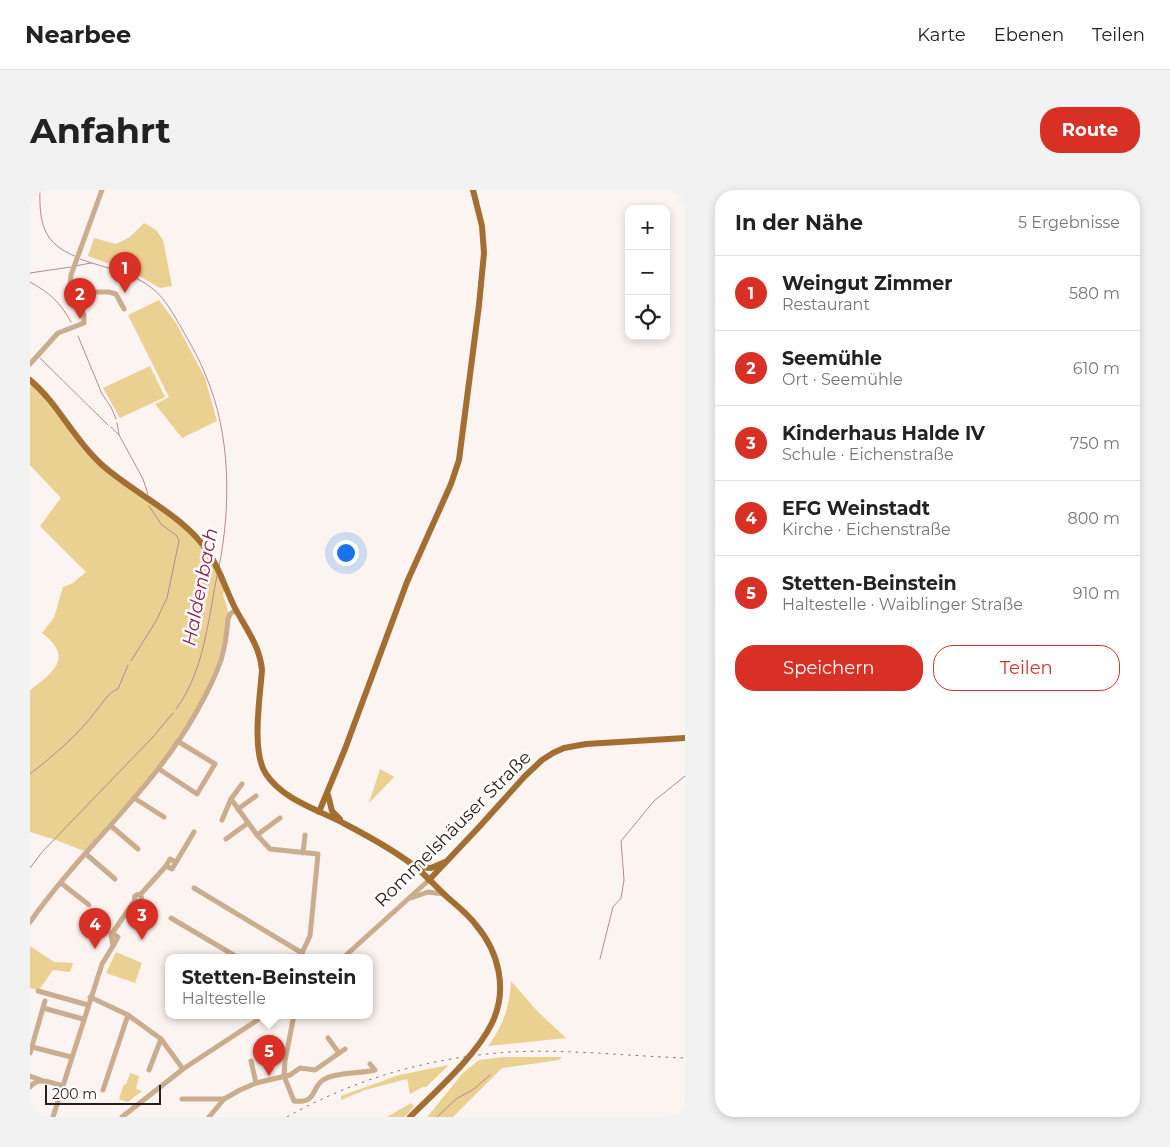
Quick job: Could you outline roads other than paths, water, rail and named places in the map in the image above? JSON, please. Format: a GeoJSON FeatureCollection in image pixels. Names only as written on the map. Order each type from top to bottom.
{"type":"FeatureCollection","features":[{"type":"Feature","properties":{"kind":"main road"},"geometry":{"type":"LineString","coordinates":[[320,812],[407,582],[451,484],[459,460],[483,269],[483,232],[473,190]]}},
{"type":"Feature","properties":{"kind":"main road"},"geometry":{"type":"LineString","coordinates":[[30,380],[50,400],[83,445],[100,464],[181,523],[209,553],[236,610],[258,648],[261,659],[258,744],[260,761],[266,774],[278,788],[295,799],[344,823],[415,867],[476,924],[492,949],[499,973],[500,998],[492,1024],[477,1047],[410,1117]]}},
{"type":"Feature","properties":{"kind":"main road","name":"Rommelshäuser Straße"},"geometry":{"type":"LineString","coordinates":[[429,880],[525,776],[542,760],[554,753],[564,748],[586,744],[685,738]]}},
{"type":"Feature","properties":{"kind":"main road"},"geometry":{"type":"LineString","coordinates":[[328,791],[332,811],[344,823]]}},
{"type":"Feature","properties":{"kind":"main road"},"geometry":{"type":"LineString","coordinates":[[415,867],[431,868],[447,862]]}},
{"type":"Feature","properties":{"kind":"street"},"geometry":{"type":"LineString","coordinates":[[30,364],[58,333],[84,323],[84,315],[70,285],[71,275],[102,190]]}},
{"type":"Feature","properties":{"kind":"street"},"geometry":{"type":"LineString","coordinates":[[73,292],[109,292],[116,294],[124,309]]}},
{"type":"Feature","properties":{"kind":"street"},"geometry":{"type":"LineString","coordinates":[[30,922],[60,883],[159,769],[179,742],[208,692],[221,660],[228,619],[230,614],[236,610]]}},
{"type":"Feature","properties":{"kind":"street"},"geometry":{"type":"LineString","coordinates":[[159,769],[197,794],[215,764],[179,742]]}},
{"type":"Feature","properties":{"kind":"street"},"geometry":{"type":"LineString","coordinates":[[222,820],[231,799],[242,784]]}},
{"type":"Feature","properties":{"kind":"street"},"geometry":{"type":"LineString","coordinates":[[238,809],[256,796]]}},
{"type":"Feature","properties":{"kind":"street"},"geometry":{"type":"LineString","coordinates":[[134,798],[164,817]]}},
{"type":"Feature","properties":{"kind":"street"},"geometry":{"type":"LineString","coordinates":[[231,799],[257,835],[270,849],[318,854],[310,936],[301,954]]}},
{"type":"Feature","properties":{"kind":"street"},"geometry":{"type":"LineString","coordinates":[[257,835],[280,818]]}},
{"type":"Feature","properties":{"kind":"street"},"geometry":{"type":"LineString","coordinates":[[226,839],[248,823]]}},
{"type":"Feature","properties":{"kind":"street"},"geometry":{"type":"LineString","coordinates":[[111,826],[138,849]]}},
{"type":"Feature","properties":{"kind":"street"},"geometry":{"type":"LineString","coordinates":[[53,1117],[90,998],[102,964],[112,946],[111,935],[135,900],[135,895],[140,895],[170,859],[176,862],[194,832]]}},
{"type":"Feature","properties":{"kind":"street"},"geometry":{"type":"LineString","coordinates":[[304,853],[305,835]]}},
{"type":"Feature","properties":{"kind":"street"},"geometry":{"type":"LineString","coordinates":[[86,854],[115,878]]}},
{"type":"Feature","properties":{"kind":"street","name":"Rommelshäuser Straße"},"geometry":{"type":"LineString","coordinates":[[347,954],[429,880]]}},
{"type":"Feature","properties":{"kind":"street"},"geometry":{"type":"LineString","coordinates":[[60,883],[89,905]]}},
{"type":"Feature","properties":{"kind":"street"},"geometry":{"type":"LineString","coordinates":[[194,888],[299,954]]}},
{"type":"Feature","properties":{"kind":"street"},"geometry":{"type":"LineString","coordinates":[[406,900],[428,892],[444,894]]}},
{"type":"Feature","properties":{"kind":"street"},"geometry":{"type":"LineString","coordinates":[[171,918],[232,954]]}},
{"type":"Feature","properties":{"kind":"street"},"geometry":{"type":"LineString","coordinates":[[38,991],[88,1005]]}},
{"type":"Feature","properties":{"kind":"street"},"geometry":{"type":"LineString","coordinates":[[90,998],[128,1014],[160,1039],[183,1069]]}},
{"type":"Feature","properties":{"kind":"street"},"geometry":{"type":"LineString","coordinates":[[45,1002],[31,1050],[71,1057]]}},
{"type":"Feature","properties":{"kind":"street"},"geometry":{"type":"LineString","coordinates":[[43,1008],[84,1020]]}},
{"type":"Feature","properties":{"kind":"street"},"geometry":{"type":"LineString","coordinates":[[103,1090],[128,1014]]}},
{"type":"Feature","properties":{"kind":"street"},"geometry":{"type":"LineString","coordinates":[[122,1117],[183,1069],[255,1019]]}},
{"type":"Feature","properties":{"kind":"street"},"geometry":{"type":"LineString","coordinates":[[293,1019],[284,1076],[294,1101],[301,1102],[311,1098],[317,1085],[325,1078],[375,1070],[370,1064]]}},
{"type":"Feature","properties":{"kind":"street"},"geometry":{"type":"LineString","coordinates":[[328,1038],[339,1053]]}},
{"type":"Feature","properties":{"kind":"street"},"geometry":{"type":"LineString","coordinates":[[149,1070],[160,1039]]}},
{"type":"Feature","properties":{"kind":"street"},"geometry":{"type":"LineString","coordinates":[[209,1117],[224,1099],[256,1083],[290,1075],[300,1068],[315,1070],[345,1049]]}},
{"type":"Feature","properties":{"kind":"street"},"geometry":{"type":"LineString","coordinates":[[251,1061],[256,1083]]}},
{"type":"Feature","properties":{"kind":"street"},"geometry":{"type":"LineString","coordinates":[[30,1076],[63,1086]]}},
{"type":"Feature","properties":{"kind":"street"},"geometry":{"type":"LineString","coordinates":[[30,1087],[41,1080]]}},
{"type":"Feature","properties":{"kind":"street"},"geometry":{"type":"LineString","coordinates":[[182,1099],[224,1099]]}},
{"type":"Feature","properties":{"kind":"waterway","name":"Haldenbach"},"geometry":{"type":"LineString","coordinates":[[40,190],[42,222],[45,231],[57,246],[77,257]]}},
{"type":"Feature","properties":{"kind":"waterway","name":"Haldenbach"},"geometry":{"type":"LineString","coordinates":[[80,259],[137,278],[153,289],[169,308],[201,364],[214,399],[224,446],[227,495],[226,520],[219,567]]}},
{"type":"Feature","properties":{"kind":"waterway"},"geometry":{"type":"LineString","coordinates":[[75,266],[91,263]]}},
{"type":"Feature","properties":{"kind":"waterway"},"geometry":{"type":"LineString","coordinates":[[30,273],[71,267]]}},
{"type":"Feature","properties":{"kind":"waterway"},"geometry":{"type":"LineString","coordinates":[[30,282],[54,299],[71,322]]}},
{"type":"Feature","properties":{"kind":"waterway"},"geometry":{"type":"LineString","coordinates":[[78,336],[102,394],[111,407],[116,419]]}},
{"type":"Feature","properties":{"kind":"waterway"},"geometry":{"type":"LineString","coordinates":[[40,358],[108,425]]}},
{"type":"Feature","properties":{"kind":"waterway"},"geometry":{"type":"LineString","coordinates":[[117,423],[119,435],[143,479],[148,494]]}},
{"type":"Feature","properties":{"kind":"waterway"},"geometry":{"type":"LineString","coordinates":[[111,427],[119,435]]}},
{"type":"Feature","properties":{"kind":"waterway"},"geometry":{"type":"LineString","coordinates":[[131,661],[156,621],[167,598],[179,541],[177,536],[161,524],[149,506]]}},
{"type":"Feature","properties":{"kind":"waterway","name":"Haldenbach"},"geometry":{"type":"LineString","coordinates":[[176,709],[193,679],[199,662],[217,576]]}},
{"type":"Feature","properties":{"kind":"waterway"},"geometry":{"type":"LineString","coordinates":[[30,774],[73,737],[108,695],[118,689],[128,665]]}},
{"type":"Feature","properties":{"kind":"waterway","name":"Haldenbach"},"geometry":{"type":"LineString","coordinates":[[30,868],[43,851],[152,738],[173,713]]}},
{"type":"Feature","properties":{"kind":"waterway"},"geometry":{"type":"LineString","coordinates":[[600,959],[613,907],[621,898],[624,880],[621,841],[654,801],[685,776]]}},
{"type":"Feature","properties":{"kind":"waterway"},"geometry":{"type":"LineString","coordinates":[[437,1117],[456,1099],[474,1089],[490,1075]]}},
{"type":"Feature","properties":{"kind":"railway"},"geometry":{"type":"LineString","coordinates":[[287,1117],[313,1103],[367,1081],[424,1064],[452,1059],[532,1051],[685,1058]]}},
{"type":"Feature","properties":{"kind":"place","name":"Weingut Zimmer"},"geometry":{"type":"Point","coordinates":[125,293]}},
{"type":"Feature","properties":{"kind":"place","name":"Seemühle"},"geometry":{"type":"Point","coordinates":[80,319]}},
{"type":"Feature","properties":{"kind":"place","name":"Kinderhaus Halde IV"},"geometry":{"type":"Point","coordinates":[142,940]}},
{"type":"Feature","properties":{"kind":"place","name":"EFG Weinstadt"},"geometry":{"type":"Point","coordinates":[95,949]}},
{"type":"Feature","properties":{"kind":"place","name":"Stetten-Beinstein"},"geometry":{"type":"Point","coordinates":[269,1076]}}]}
